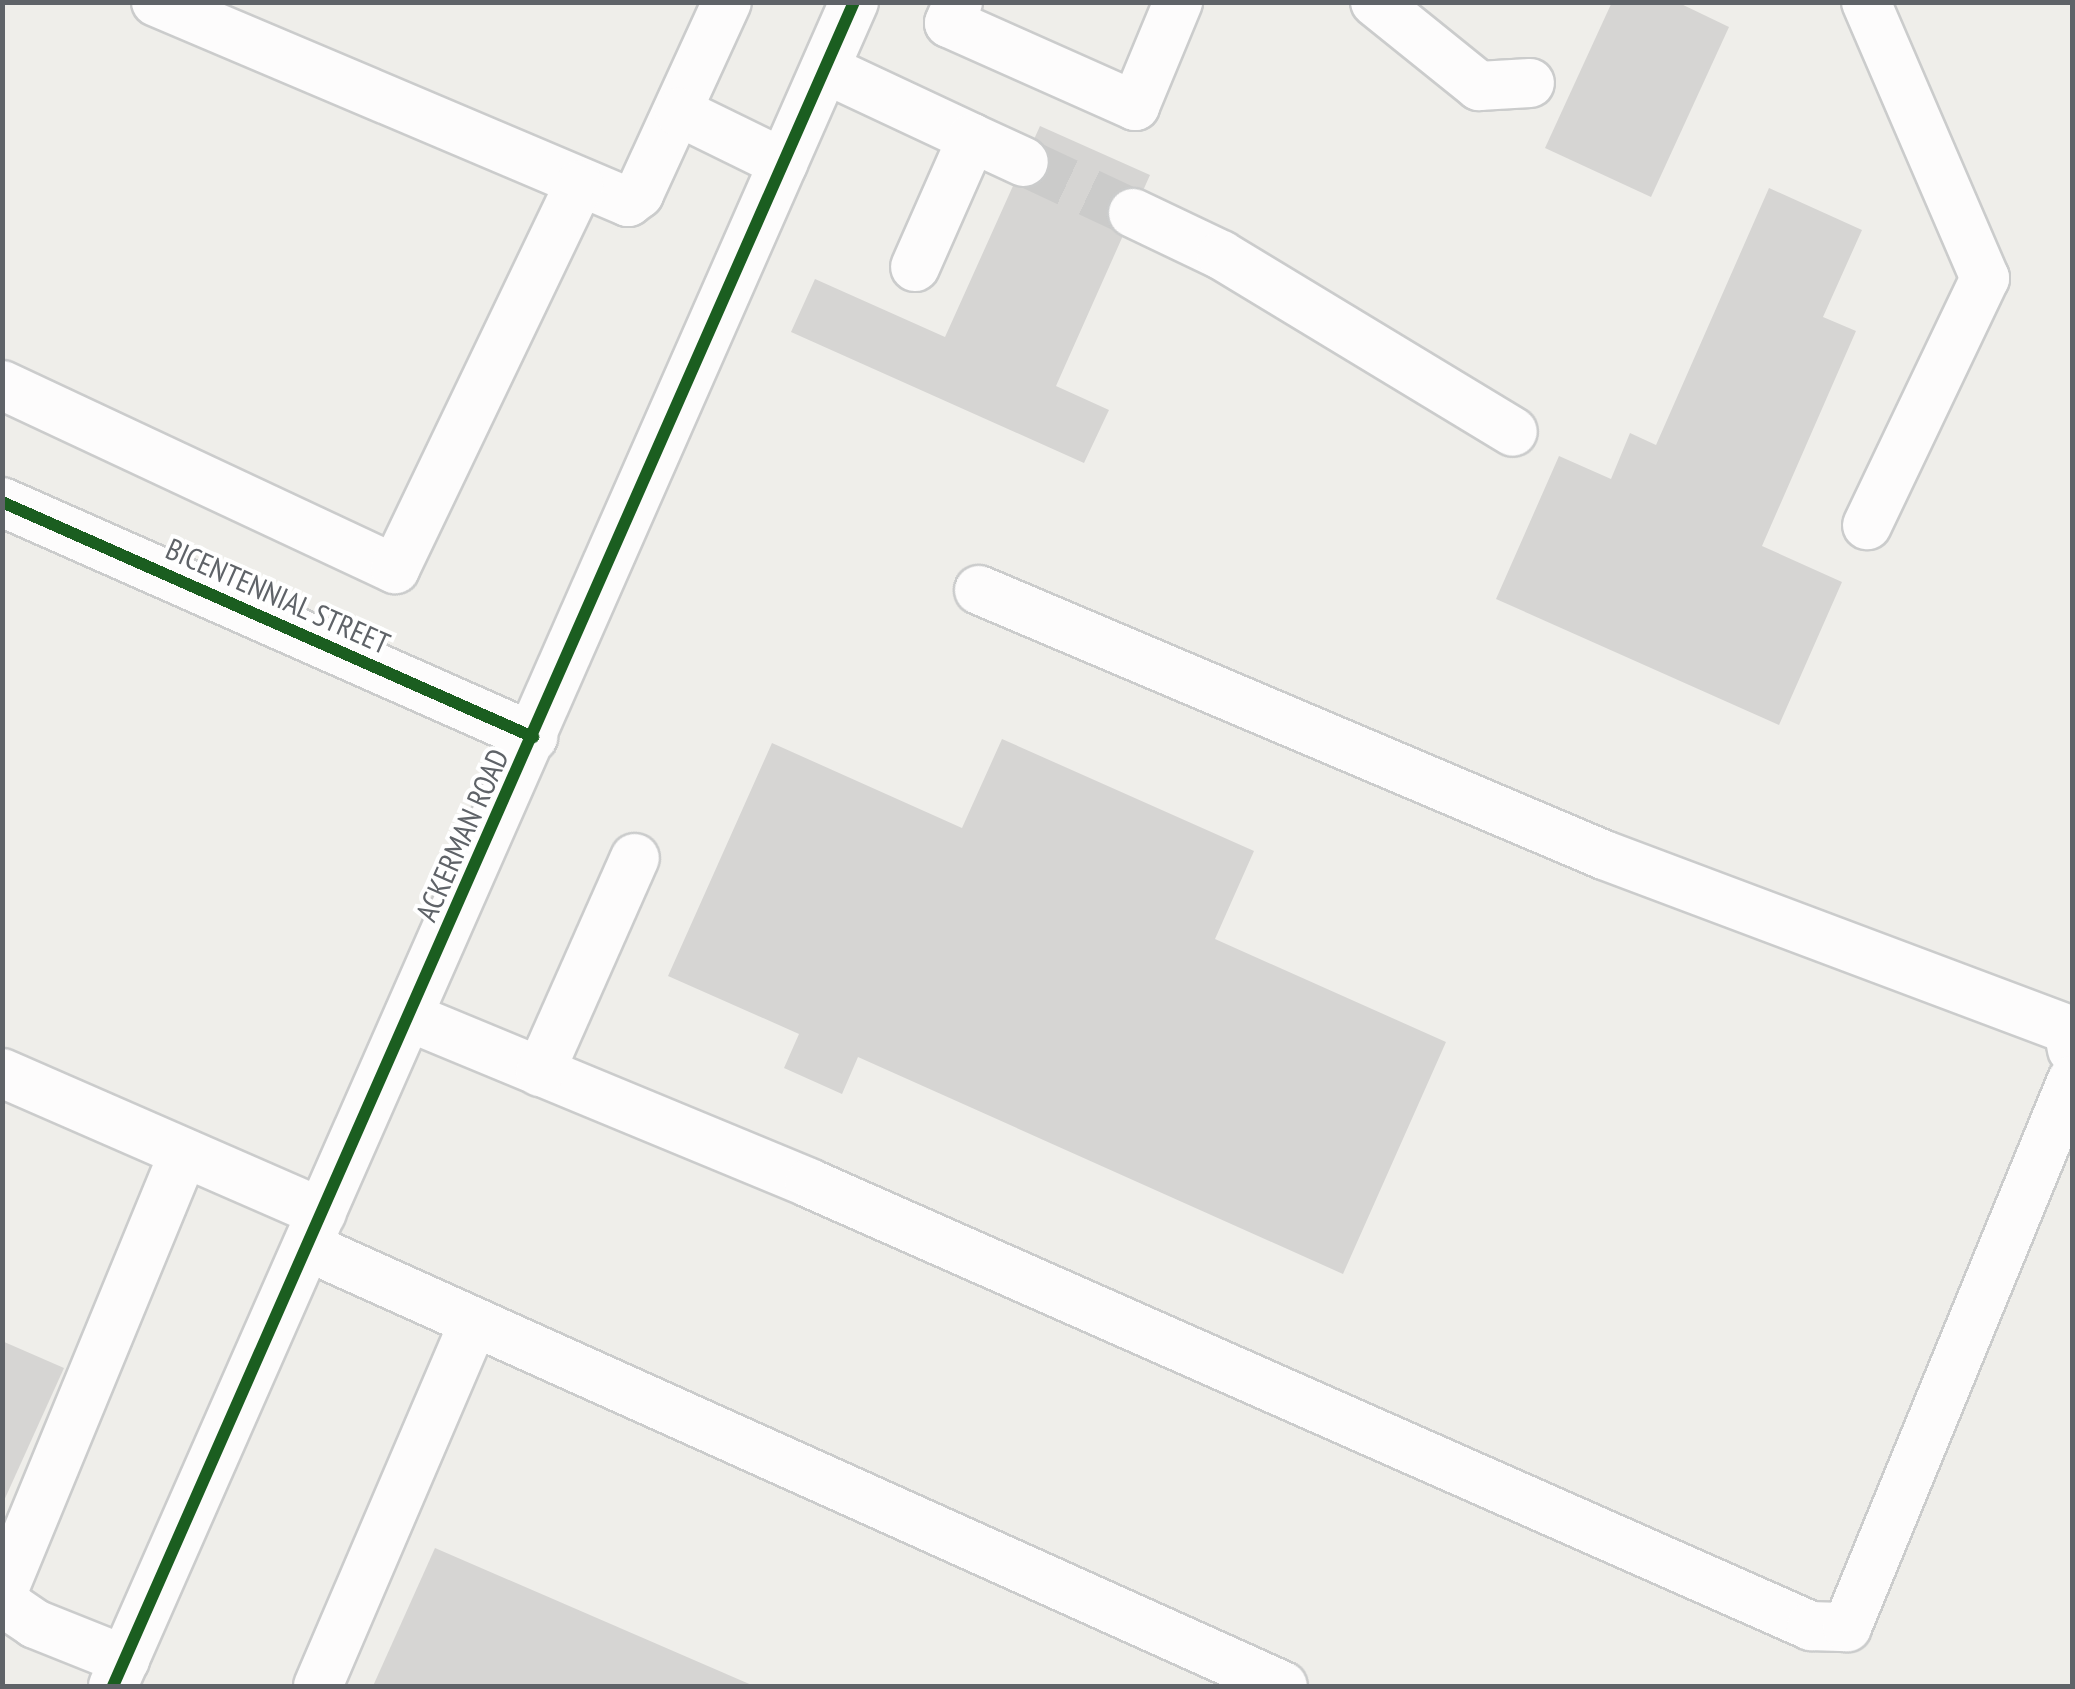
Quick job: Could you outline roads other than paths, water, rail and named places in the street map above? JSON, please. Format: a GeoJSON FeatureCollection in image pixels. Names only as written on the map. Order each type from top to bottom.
{"type":"FeatureCollection","features":[{"type":"Feature","properties":{"kind":"street"},"geometry":{"type":"LineString","coordinates":[[156,2],[628,202],[639,194],[727,2]]}},
{"type":"Feature","properties":{"kind":"street","name":"ACKERMAN ROAD"},"geometry":{"type":"LineString","coordinates":[[119,1673],[854,2]]}},
{"type":"Feature","properties":{"kind":"street"},"geometry":{"type":"LineString","coordinates":[[958,2],[949,23],[1135,106],[1178,2]]}},
{"type":"Feature","properties":{"kind":"street"},"geometry":{"type":"LineString","coordinates":[[1375,2],[1479,86],[1530,83]]}},
{"type":"Feature","properties":{"kind":"street"},"geometry":{"type":"LineString","coordinates":[[1866,2],[1985,278],[1866,525]]}},
{"type":"Feature","properties":{"kind":"street"},"geometry":{"type":"LineString","coordinates":[[825,68],[1024,162]]}},
{"type":"Feature","properties":{"kind":"street"},"geometry":{"type":"LineString","coordinates":[[679,112],[784,164]]}},
{"type":"Feature","properties":{"kind":"street"},"geometry":{"type":"LineString","coordinates":[[915,267],[972,138]]}},
{"type":"Feature","properties":{"kind":"street"},"geometry":{"type":"LineString","coordinates":[[2,386],[395,569],[580,184]]}},
{"type":"Feature","properties":{"kind":"street"},"geometry":{"type":"LineString","coordinates":[[1133,213],[1221,255],[1513,432]]}},
{"type":"Feature","properties":{"kind":"street","name":"BICENTENNIAL STREET"},"geometry":{"type":"LineString","coordinates":[[2,502],[533,737]]}},
{"type":"Feature","properties":{"kind":"street"},"geometry":{"type":"LineString","coordinates":[[979,590],[1604,855],[2068,1030],[2072,1050]]}},
{"type":"Feature","properties":{"kind":"street"},"geometry":{"type":"LineString","coordinates":[[540,1072],[635,858]]}},
{"type":"Feature","properties":{"kind":"street"},"geometry":{"type":"LineString","coordinates":[[409,1017],[809,1183],[1812,1626],[1846,1626],[2072,1080]]}},
{"type":"Feature","properties":{"kind":"street"},"geometry":{"type":"LineString","coordinates":[[2,1073],[184,1152],[474,1322],[1282,1686]]}},
{"type":"Feature","properties":{"kind":"street"},"geometry":{"type":"LineString","coordinates":[[119,1673],[13,1610],[2,1594],[184,1152]]}},
{"type":"Feature","properties":{"kind":"street"},"geometry":{"type":"LineString","coordinates":[[318,1686],[474,1322]]}},
{"type":"Feature","properties":{"kind":"tunnel"},"geometry":{"type":"LineString","coordinates":[[1024,162],[1133,213]]}}]}
